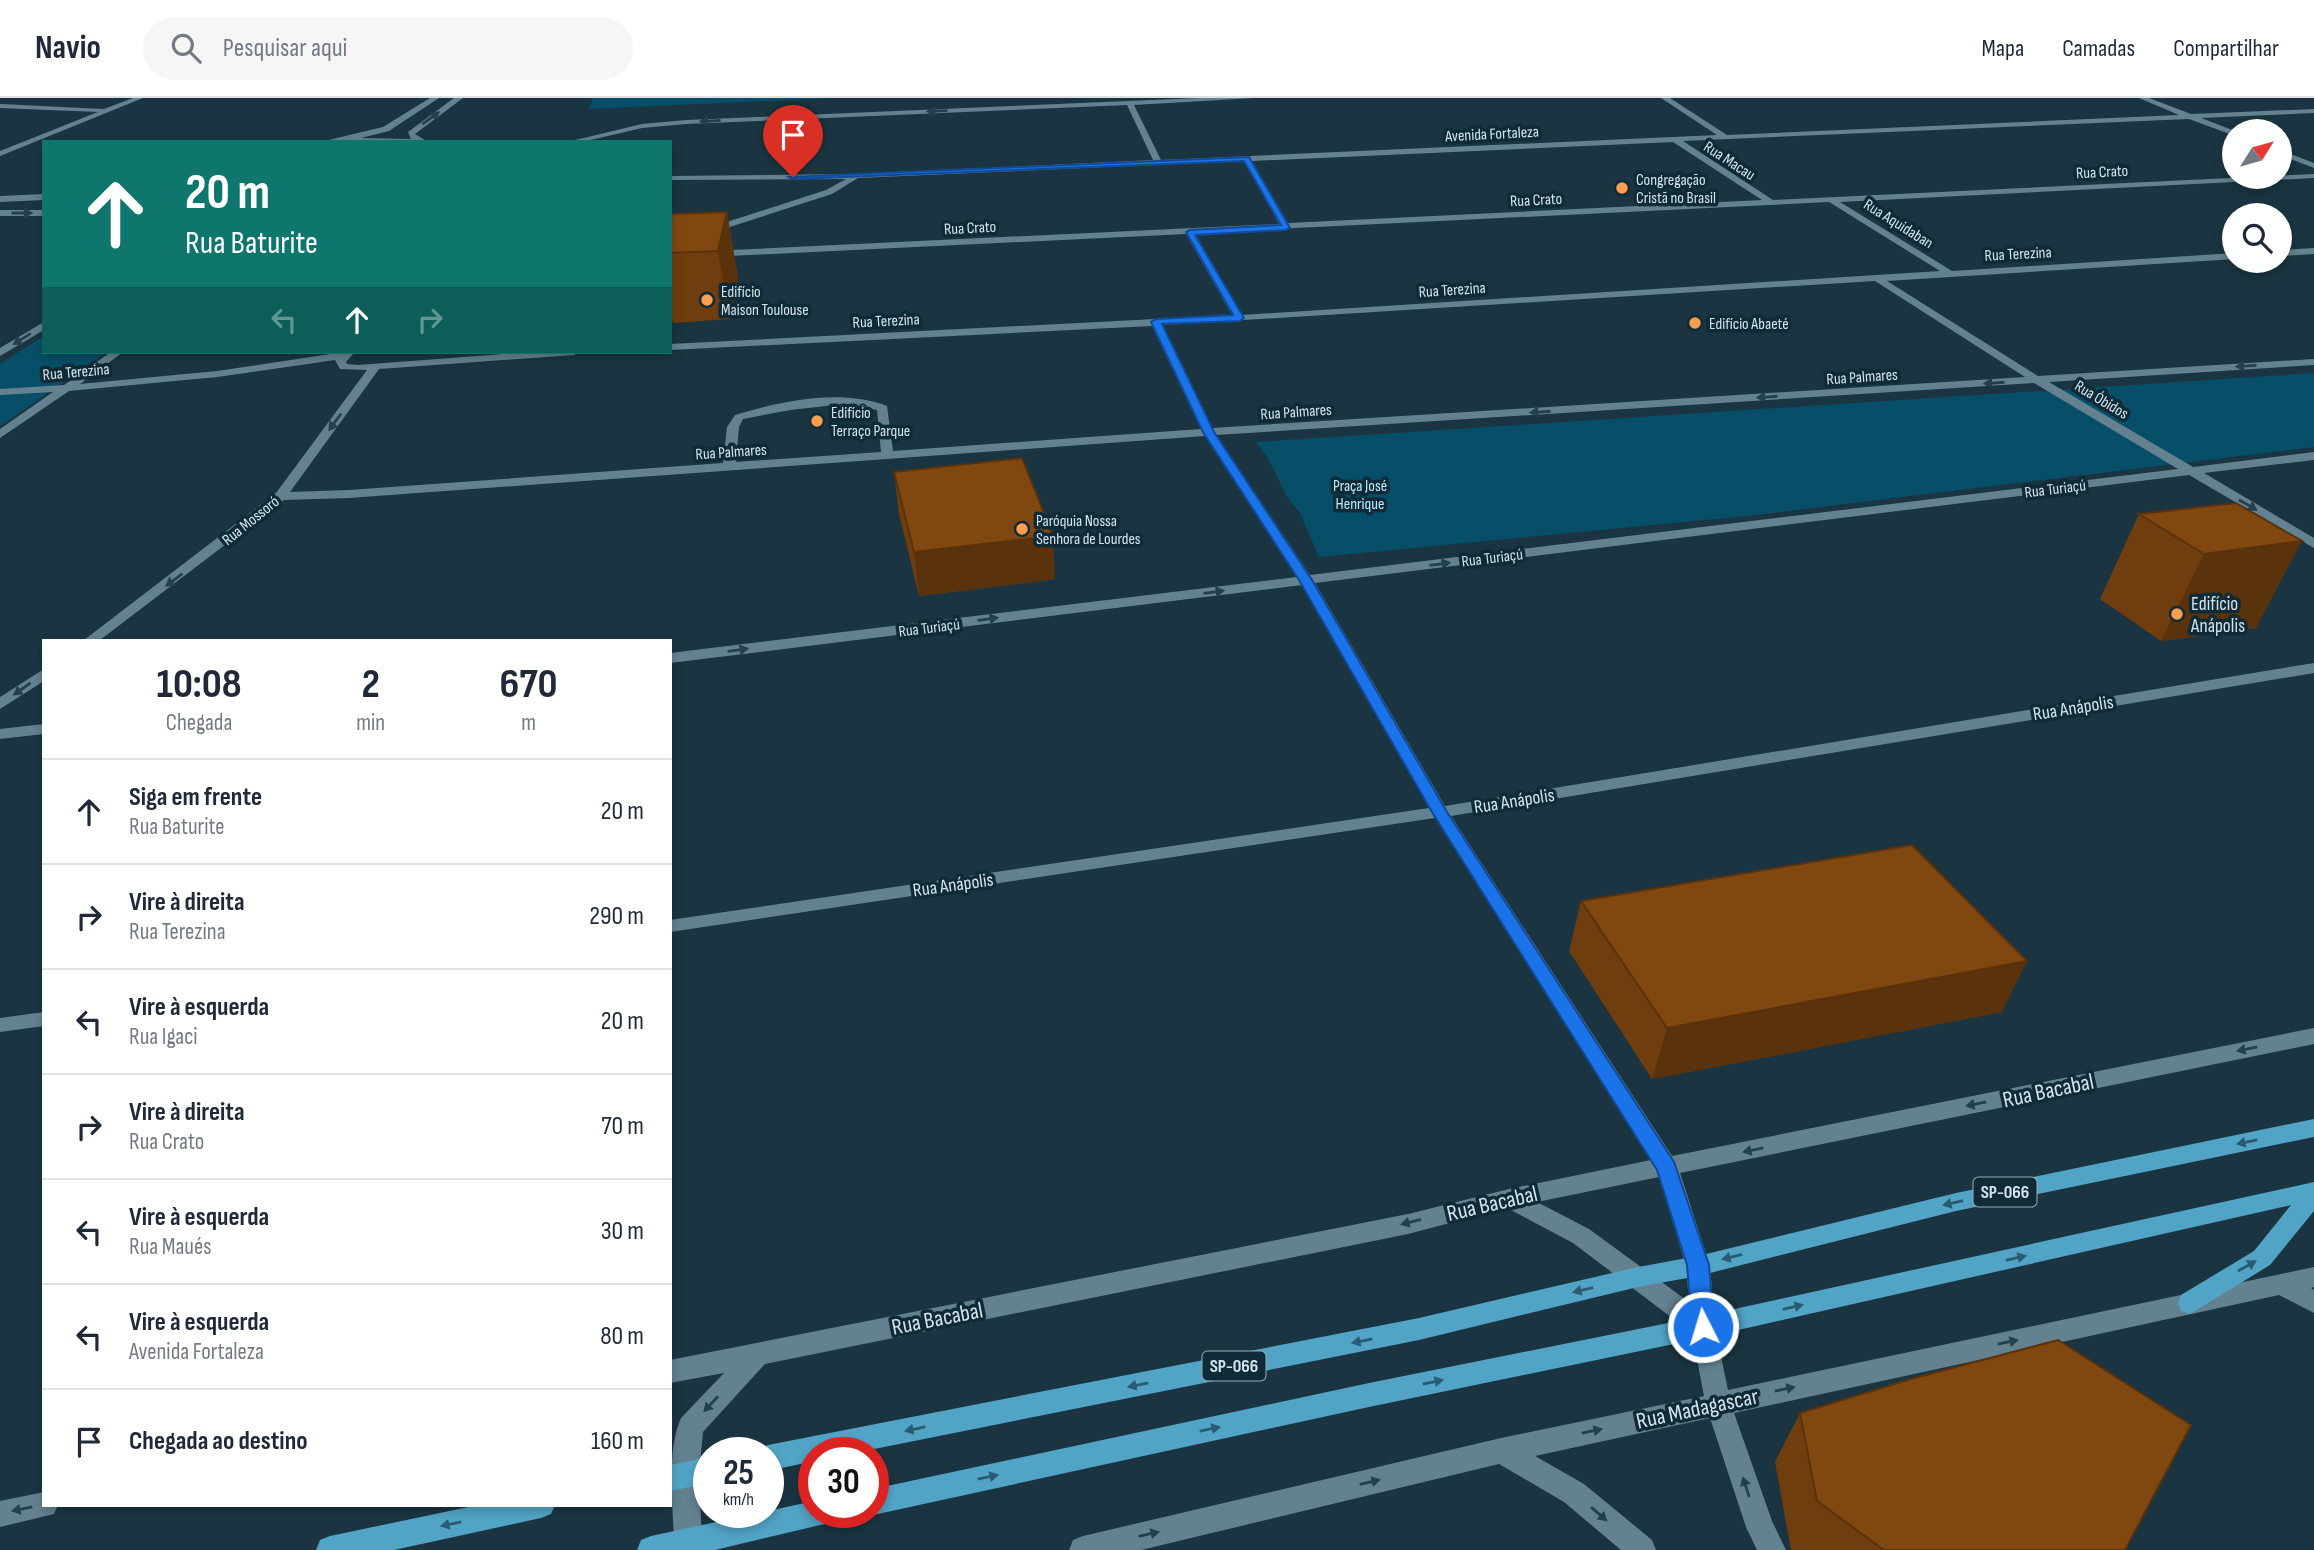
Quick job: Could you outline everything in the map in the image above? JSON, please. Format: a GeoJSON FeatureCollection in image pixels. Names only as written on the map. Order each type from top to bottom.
{"type":"FeatureCollection","features":[{"type":"Feature","properties":{"kind":"main road","name":"SP-066"},"geometry":{"type":"LineString","coordinates":[[784,1455],[1419,1329],[1956,1202],[2314,1128]]}},
{"type":"Feature","properties":{"kind":"main road"},"geometry":{"type":"LineString","coordinates":[[2190,1303],[2262,1258],[2314,1193]]}},
{"type":"Feature","properties":{"kind":"main road"},"geometry":{"type":"LineString","coordinates":[[889,1499],[1703,1327],[2314,1193]]}},
{"type":"Feature","properties":{"kind":"main road"},"geometry":{"type":"LineString","coordinates":[[330,1550],[532,1507]]}},
{"type":"Feature","properties":{"kind":"main road"},"geometry":{"type":"LineString","coordinates":[[651,1550],[689,1546],[798,1519]]}},
{"type":"Feature","properties":{"kind":"street"},"geometry":{"type":"LineString","coordinates":[[0,154],[139,98]]}},
{"type":"Feature","properties":{"kind":"street"},"geometry":{"type":"LineString","coordinates":[[343,140],[386,129],[435,98]]}},
{"type":"Feature","properties":{"kind":"street"},"geometry":{"type":"LineString","coordinates":[[416,140],[411,134],[459,98]]}},
{"type":"Feature","properties":{"kind":"street"},"geometry":{"type":"LineString","coordinates":[[580,140],[642,126],[686,122],[1250,98]]}},
{"type":"Feature","properties":{"kind":"street"},"geometry":{"type":"LineString","coordinates":[[1665,98],[1725,137]]}},
{"type":"Feature","properties":{"kind":"street"},"geometry":{"type":"LineString","coordinates":[[2143,98],[2222,129]]}},
{"type":"Feature","properties":{"kind":"street"},"geometry":{"type":"LineString","coordinates":[[1129,103],[1158,162]]}},
{"type":"Feature","properties":{"kind":"street"},"geometry":{"type":"LineString","coordinates":[[0,106],[108,110]]}},
{"type":"Feature","properties":{"kind":"street","name":"Avenida Fortaleza"},"geometry":{"type":"LineString","coordinates":[[672,178],[858,176],[2314,111]]}},
{"type":"Feature","properties":{"kind":"street","name":"Rua Macau"},"geometry":{"type":"LineString","coordinates":[[1674,139],[1772,203]]}},
{"type":"Feature","properties":{"kind":"street"},"geometry":{"type":"LineString","coordinates":[[2292,157],[2314,166]]}},
{"type":"Feature","properties":{"kind":"street"},"geometry":{"type":"LineString","coordinates":[[1246,158],[1286,228]]}},
{"type":"Feature","properties":{"kind":"street"},"geometry":{"type":"LineString","coordinates":[[705,239],[722,226],[829,192],[858,176]]}},
{"type":"Feature","properties":{"kind":"street","name":"Rua Crato"},"geometry":{"type":"LineString","coordinates":[[705,239],[712,250],[700,255],[2314,176]]}},
{"type":"Feature","properties":{"kind":"street"},"geometry":{"type":"LineString","coordinates":[[793,177],[829,192]]}},
{"type":"Feature","properties":{"kind":"street"},"geometry":{"type":"LineString","coordinates":[[0,199],[42,197]]}},
{"type":"Feature","properties":{"kind":"street","name":"Rua Aquidaban"},"geometry":{"type":"LineString","coordinates":[[1833,201],[1949,273]]}},
{"type":"Feature","properties":{"kind":"street"},"geometry":{"type":"LineString","coordinates":[[0,213],[42,213]]}},
{"type":"Feature","properties":{"kind":"street"},"geometry":{"type":"LineString","coordinates":[[1190,232],[1240,318]]}},
{"type":"Feature","properties":{"kind":"street","name":"Rua Crato"},"geometry":{"type":"LineString","coordinates":[[705,239],[760,252]]}},
{"type":"Feature","properties":{"kind":"street"},"geometry":{"type":"LineString","coordinates":[[2292,252],[2314,251]]}},
{"type":"Feature","properties":{"kind":"street","name":"Rua Terezina"},"geometry":{"type":"LineString","coordinates":[[672,347],[1240,318],[2222,257]]}},
{"type":"Feature","properties":{"kind":"street","name":"Rua Óbidos"},"geometry":{"type":"LineString","coordinates":[[1876,278],[2036,380],[2314,544]]}},
{"type":"Feature","properties":{"kind":"street"},"geometry":{"type":"LineString","coordinates":[[1156,322],[1209,432],[1306,580],[1440,812],[1667,1167],[1698,1265],[1703,1327],[1718,1404],[1760,1527],[1772,1550]]}},
{"type":"Feature","properties":{"kind":"street"},"geometry":{"type":"LineString","coordinates":[[0,353],[42,326]]}},
{"type":"Feature","properties":{"kind":"street"},"geometry":{"type":"LineString","coordinates":[[0,434],[115,354]]}},
{"type":"Feature","properties":{"kind":"street","name":"Rua Mossoró"},"geometry":{"type":"LineString","coordinates":[[92,639],[281,496],[379,366],[394,359],[395,354]]}},
{"type":"Feature","properties":{"kind":"street"},"geometry":{"type":"LineString","coordinates":[[408,354],[439,359]]}},
{"type":"Feature","properties":{"kind":"street"},"geometry":{"type":"LineString","coordinates":[[379,366],[439,359],[535,354]]}},
{"type":"Feature","properties":{"kind":"street","name":"Rua Terezina"},"geometry":{"type":"LineString","coordinates":[[0,392],[62,389],[348,358],[379,366]]}},
{"type":"Feature","properties":{"kind":"street","name":"Rua Palmares"},"geometry":{"type":"LineString","coordinates":[[281,496],[349,494],[1209,432],[2314,362]]}},
{"type":"Feature","properties":{"kind":"street"},"geometry":{"type":"LineString","coordinates":[[729,467],[733,427],[739,417],[776,407],[866,400],[883,408],[887,455]]}},
{"type":"Feature","properties":{"kind":"street","name":"Rua Turiaçú"},"geometry":{"type":"LineString","coordinates":[[672,658],[2314,456]]}},
{"type":"Feature","properties":{"kind":"street","name":"Rua Anápolis"},"geometry":{"type":"LineString","coordinates":[[672,926],[1440,812],[2314,668]]}},
{"type":"Feature","properties":{"kind":"street"},"geometry":{"type":"LineString","coordinates":[[0,704],[42,675]]}},
{"type":"Feature","properties":{"kind":"street"},"geometry":{"type":"LineString","coordinates":[[0,734],[42,729]]}},
{"type":"Feature","properties":{"kind":"street"},"geometry":{"type":"LineString","coordinates":[[0,1025],[42,1019]]}},
{"type":"Feature","properties":{"kind":"street","name":"Rua Bacabal"},"geometry":{"type":"LineString","coordinates":[[672,1372],[1408,1224],[1509,1198],[2314,1035]]}},
{"type":"Feature","properties":{"kind":"street"},"geometry":{"type":"LineString","coordinates":[[1509,1198],[1581,1236],[1703,1327]]}},
{"type":"Feature","properties":{"kind":"street","name":"Rua Madagascar"},"geometry":{"type":"LineString","coordinates":[[1083,1550],[1501,1451],[2314,1278]]}},
{"type":"Feature","properties":{"kind":"street"},"geometry":{"type":"LineString","coordinates":[[2283,1285],[2314,1302]]}},
{"type":"Feature","properties":{"kind":"street"},"geometry":{"type":"LineString","coordinates":[[689,1546],[690,1427],[758,1354]]}},
{"type":"Feature","properties":{"kind":"street"},"geometry":{"type":"LineString","coordinates":[[1501,1451],[1574,1493],[1640,1550]]}},
{"type":"Feature","properties":{"kind":"street"},"geometry":{"type":"LineString","coordinates":[[0,1514],[42,1505]]}},
{"type":"Feature","properties":{"kind":"green space"},"geometry":{"type":"Polygon","coordinates":[[[593,98],[833,98],[589,109],[593,98]]]}},
{"type":"Feature","properties":{"kind":"green space"},"geometry":{"type":"Polygon","coordinates":[[[42,337],[42,354],[103,354],[0,426],[0,364],[42,337]]]}},
{"type":"Feature","properties":{"kind":"green space","name":"Praça José Henrique"},"geometry":{"type":"Polygon","coordinates":[[[2314,373],[2314,447],[1747,516],[1319,557],[1300,513],[1287,497],[1269,460],[1256,442],[2314,373]]]}},
{"type":"Feature","properties":{"kind":"building"},"geometry":{"type":"Polygon","coordinates":[[[727,212],[718,251],[672,253],[672,214],[727,212]]]}},
{"type":"Feature","properties":{"kind":"building"},"geometry":{"type":"Polygon","coordinates":[[[1022,458],[1053,536],[914,552],[894,472],[1022,458]]]}},
{"type":"Feature","properties":{"kind":"building"},"geometry":{"type":"Polygon","coordinates":[[[2236,503],[2302,541],[2204,554],[2139,514],[2236,503]]]}},
{"type":"Feature","properties":{"kind":"building"},"geometry":{"type":"Polygon","coordinates":[[[1912,845],[2027,961],[1667,1028],[1581,901],[1912,845]]]}},
{"type":"Feature","properties":{"kind":"building"},"geometry":{"type":"Polygon","coordinates":[[[2058,1340],[2191,1425],[2125,1550],[1884,1550],[1817,1501],[1800,1413],[1911,1379],[2058,1340]]]}},
{"type":"Feature","properties":{"kind":"place","name":"Congregação Cristã no Brasil"},"geometry":{"type":"Point","coordinates":[1622,188]}},
{"type":"Feature","properties":{"kind":"place","name":"Edifício Maison Toulouse"},"geometry":{"type":"Point","coordinates":[707,300]}},
{"type":"Feature","properties":{"kind":"place","name":"Edifício Abaeté"},"geometry":{"type":"Point","coordinates":[1695,323]}},
{"type":"Feature","properties":{"kind":"place","name":"Edifício Terraço Parque"},"geometry":{"type":"Point","coordinates":[817,421]}},
{"type":"Feature","properties":{"kind":"place","name":"Paróquia Nossa Senhora de Lourdes"},"geometry":{"type":"Point","coordinates":[1022,529]}},
{"type":"Feature","properties":{"kind":"place","name":"Edifício Anápolis"},"geometry":{"type":"Point","coordinates":[2177,614]}},
{"type":"Feature","properties":{"kind":"route"},"geometry":{"type":"LineString","coordinates":[[793,177],[1246,158],[1286,228],[1190,232],[1240,318],[1156,322],[1209,432],[1306,580],[1440,812],[1667,1167],[1698,1265],[1703,1327]]}}]}
